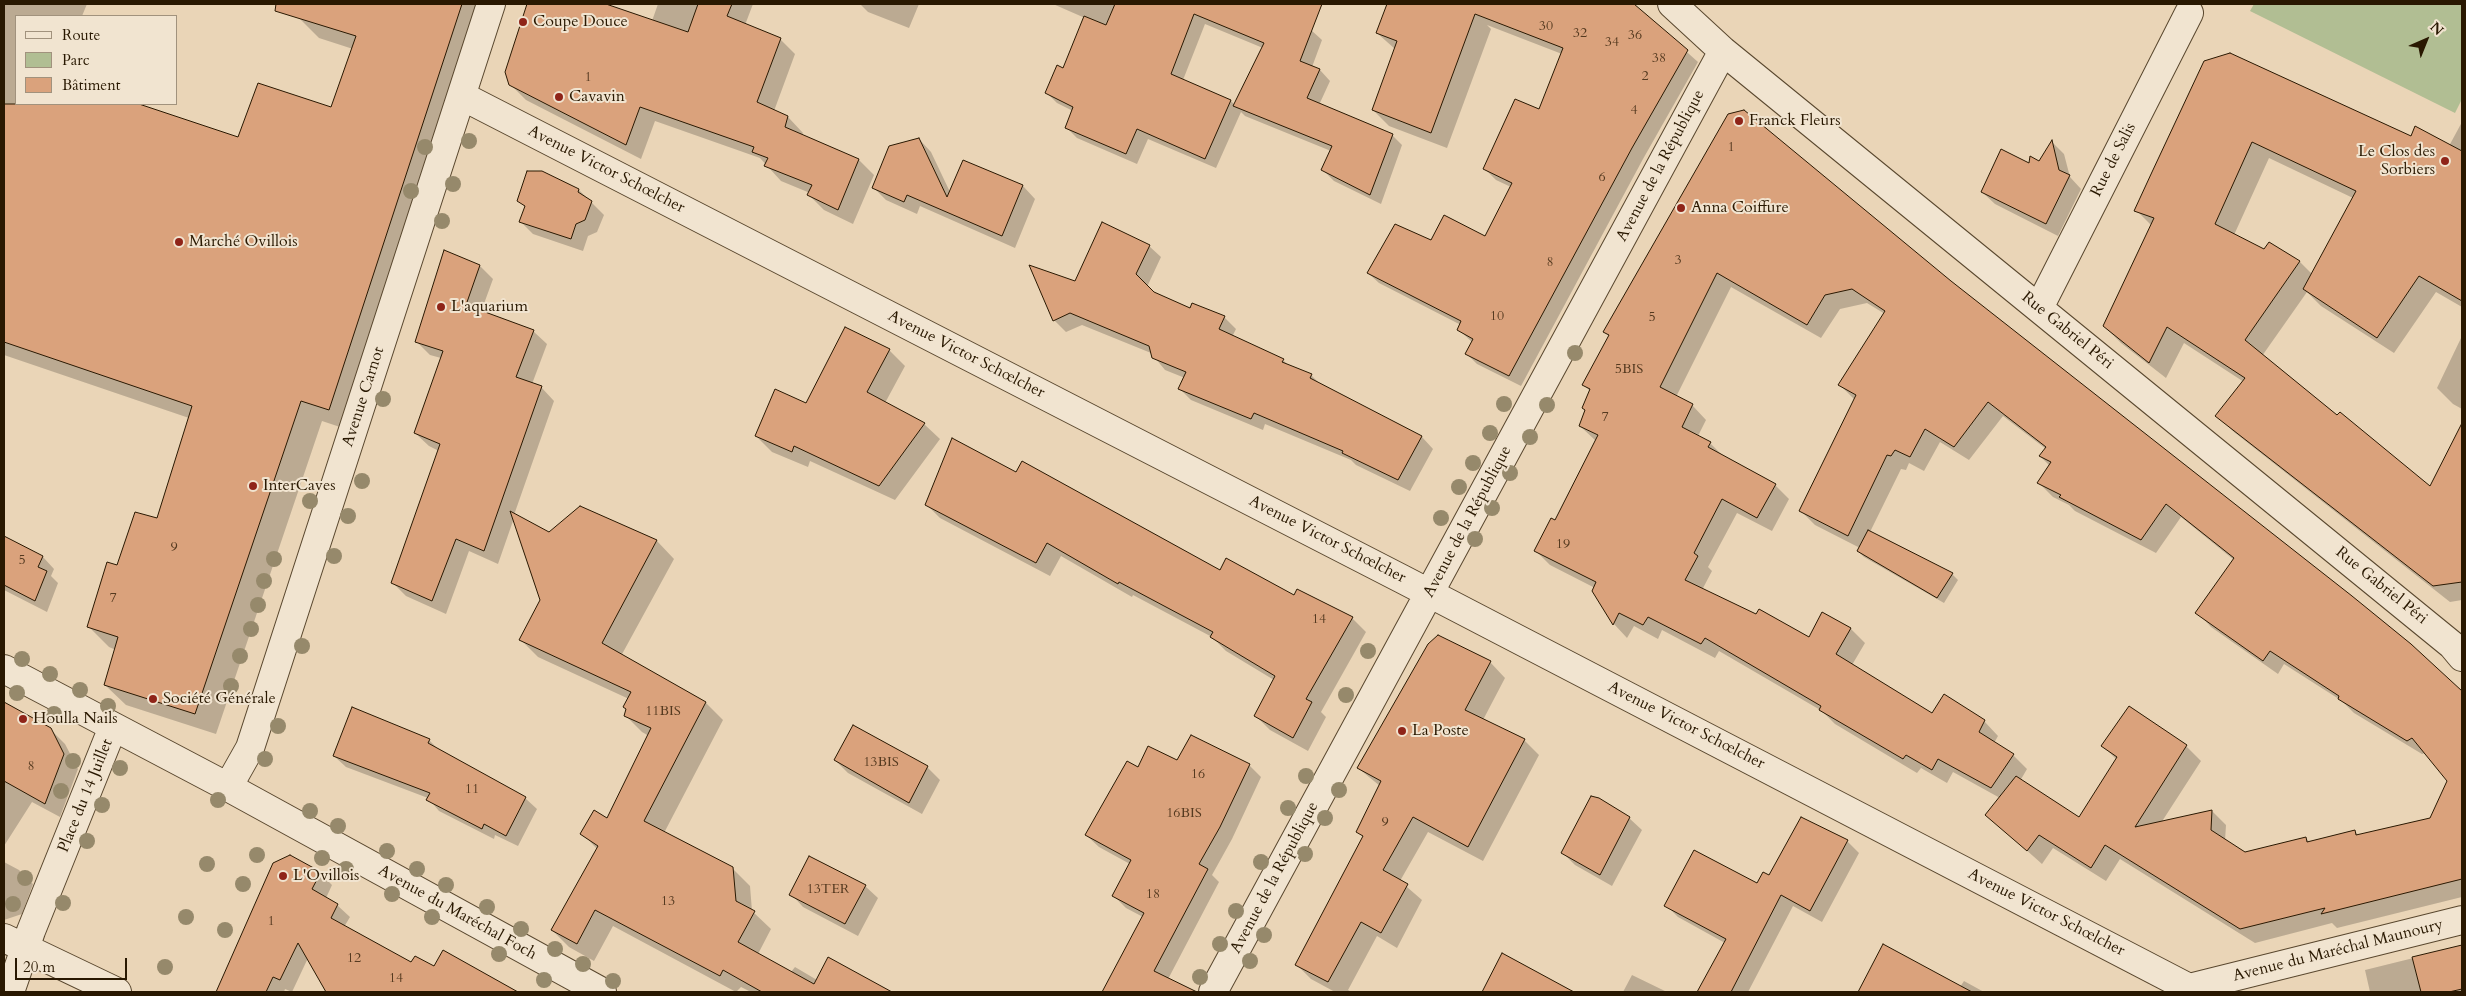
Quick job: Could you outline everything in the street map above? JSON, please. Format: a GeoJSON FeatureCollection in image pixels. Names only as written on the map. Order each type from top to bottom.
{"type":"FeatureCollection","features":[{"type":"Feature","properties":{"kind":"street","name":"Avenue Carnot"},"geometry":{"type":"LineString","coordinates":[[228,787],[250,748],[491,4]]}},
{"type":"Feature","properties":{"kind":"street","name":"Rue Gabriel Péri"},"geometry":{"type":"LineString","coordinates":[[1672,4],[1723,51],[2039,308],[2459,642]]}},
{"type":"Feature","properties":{"kind":"street","name":"Rue de Salis"},"geometry":{"type":"LineString","coordinates":[[2039,308],[2189,13]]}},
{"type":"Feature","properties":{"kind":"street","name":"Avenue de la République"},"geometry":{"type":"LineString","coordinates":[[1213,992],[1723,51]]}},
{"type":"Feature","properties":{"kind":"street","name":"Avenue Victor Schœlcher"},"geometry":{"type":"LineString","coordinates":[[462,96],[1430,593],[2188,990]]}},
{"type":"Feature","properties":{"kind":"street"},"geometry":{"type":"LineString","coordinates":[[4,669],[114,727]]}},
{"type":"Feature","properties":{"kind":"street","name":"Place du 14 Juillet"},"geometry":{"type":"LineString","coordinates":[[10,992],[14,944],[114,727],[260,805]]}},
{"type":"Feature","properties":{"kind":"street","name":"Avenue du Maréchal Foch"},"geometry":{"type":"LineString","coordinates":[[260,805],[602,992]]}},
{"type":"Feature","properties":{"kind":"street","name":"Avenue du Maréchal Maunoury"},"geometry":{"type":"LineString","coordinates":[[2188,990],[2462,920]]}},
{"type":"Feature","properties":{"kind":"street"},"geometry":{"type":"LineString","coordinates":[[14,944],[117,992]]}},
{"type":"Feature","properties":{"kind":"green space"},"geometry":{"type":"Polygon","coordinates":[[[2254,4],[2462,4],[2462,99],[2455,113],[2250,11],[2254,4]]]}},
{"type":"Feature","properties":{"kind":"building"},"geometry":{"type":"Polygon","coordinates":[[[276,4],[462,4],[329,410],[301,401],[195,714],[104,685],[118,637],[87,627],[107,562],[117,565],[135,512],[157,518],[192,406],[4,342],[4,104],[142,105],[238,137],[258,83],[331,107],[356,36],[275,11],[276,4]]]}},
{"type":"Feature","properties":{"kind":"building"},"geometry":{"type":"Polygon","coordinates":[[[527,4],[606,4],[688,32],[698,4],[732,4],[727,16],[781,38],[757,102],[788,116],[785,127],[859,159],[838,210],[807,195],[812,185],[764,166],[768,158],[752,152],[754,147],[640,107],[626,145],[509,85],[505,72],[527,4]]]}},
{"type":"Feature","properties":{"kind":"building"},"geometry":{"type":"Polygon","coordinates":[[[1115,4],[1322,4],[1300,61],[1320,69],[1307,98],[1393,134],[1370,195],[1321,170],[1332,146],[1233,106],[1264,43],[1194,14],[1171,74],[1231,100],[1205,159],[1137,129],[1126,154],[1065,128],[1073,107],[1045,93],[1057,65],[1063,68],[1084,16],[1106,25],[1115,4]]]}},
{"type":"Feature","properties":{"kind":"building"},"geometry":{"type":"Polygon","coordinates":[[[1387,4],[1634,4],[1688,50],[1632,148],[1509,376],[1465,354],[1473,339],[1457,330],[1461,321],[1367,273],[1395,224],[1431,240],[1444,215],[1485,236],[1512,183],[1483,169],[1515,99],[1539,109],[1563,48],[1475,14],[1431,133],[1372,110],[1397,41],[1376,33],[1387,4]]]}},
{"type":"Feature","properties":{"kind":"building"},"geometry":{"type":"Polygon","coordinates":[[[2230,53],[2411,136],[2415,126],[2462,151],[2462,301],[2419,276],[2377,338],[2303,289],[2356,191],[2252,142],[2215,224],[2264,249],[2269,242],[2300,261],[2245,340],[2337,415],[2340,412],[2430,486],[2462,423],[2462,582],[2433,586],[2215,416],[2245,378],[2167,327],[2149,363],[2103,326],[2154,218],[2134,211],[2152,172],[2204,61],[2230,53]]]}},
{"type":"Feature","properties":{"kind":"building"},"geometry":{"type":"Polygon","coordinates":[[[1744,110],[1951,281],[2352,596],[2411,644],[2462,691],[2462,879],[2321,914],[2325,908],[2240,929],[2105,845],[2091,868],[2039,835],[2027,851],[1985,815],[2016,776],[2079,817],[2117,757],[2101,746],[2129,706],[2187,745],[2135,827],[2212,810],[2211,830],[2245,852],[2306,837],[2307,842],[2355,830],[2356,835],[2430,818],[2447,781],[2412,738],[2407,741],[2338,699],[2339,696],[2270,651],[2263,661],[2195,613],[2234,558],[2166,504],[2141,540],[2059,497],[2061,495],[2037,483],[2051,462],[2039,456],[2046,447],[1988,402],[1954,447],[1925,429],[1910,457],[1895,450],[1891,456],[1887,455],[1848,536],[1799,511],[1856,395],[1838,385],[1885,311],[1852,289],[1825,295],[1807,325],[1717,273],[1660,387],[1693,404],[1682,427],[1711,442],[1708,447],[1776,484],[1757,518],[1722,499],[1694,553],[1698,556],[1685,580],[1756,614],[1759,609],[1809,637],[1822,612],[1851,628],[1836,654],[1932,713],[1944,694],[1985,720],[1979,732],[2014,754],[1991,788],[1938,759],[1932,770],[1906,755],[1903,759],[1819,710],[1821,706],[1705,638],[1701,644],[1648,617],[1643,625],[1619,613],[1613,625],[1592,591],[1596,582],[1534,551],[1551,518],[1555,520],[1598,435],[1579,426],[1585,410],[1582,408],[1590,389],[1582,385],[1609,335],[1603,332],[1728,114],[1744,110]]]}},
{"type":"Feature","properties":{"kind":"building"},"geometry":{"type":"Polygon","coordinates":[[[919,138],[947,197],[963,160],[1023,185],[1002,236],[907,195],[904,202],[872,188],[889,146],[919,138]]]}},
{"type":"Feature","properties":{"kind":"building"},"geometry":{"type":"Polygon","coordinates":[[[2052,140],[2059,170],[2070,175],[2046,224],[1981,192],[2001,149],[2029,163],[2030,156],[2039,161],[2052,140]]]}},
{"type":"Feature","properties":{"kind":"building"},"geometry":{"type":"Polygon","coordinates":[[[527,171],[542,171],[579,189],[578,192],[592,201],[585,220],[576,224],[571,239],[519,222],[525,206],[517,201],[527,171]]]}},
{"type":"Feature","properties":{"kind":"building"},"geometry":{"type":"Polygon","coordinates":[[[1102,222],[1150,245],[1136,274],[1154,292],[1190,308],[1192,303],[1225,316],[1219,329],[1284,359],[1282,362],[1312,374],[1310,378],[1422,436],[1398,480],[1342,453],[1343,451],[1254,413],[1251,419],[1178,389],[1186,372],[1152,358],[1149,346],[1070,313],[1053,321],[1029,265],[1075,281],[1102,222]]]}},
{"type":"Feature","properties":{"kind":"building"},"geometry":{"type":"Polygon","coordinates":[[[444,250],[480,265],[466,305],[534,330],[516,377],[542,386],[484,551],[456,539],[432,601],[391,583],[440,444],[414,433],[443,351],[415,342],[444,250]]]}},
{"type":"Feature","properties":{"kind":"building"},"geometry":{"type":"Polygon","coordinates":[[[845,327],[890,349],[867,392],[925,423],[879,486],[794,446],[792,452],[755,436],[775,389],[806,403],[845,327]]]}},
{"type":"Feature","properties":{"kind":"building"},"geometry":{"type":"Polygon","coordinates":[[[952,438],[1016,472],[1022,461],[1220,570],[1226,558],[1294,595],[1297,589],[1353,617],[1306,699],[1312,702],[1293,738],[1254,716],[1275,676],[1210,637],[1213,632],[1119,582],[1118,584],[1047,543],[1036,563],[925,505],[952,438]]]}},
{"type":"Feature","properties":{"kind":"building"},"geometry":{"type":"Polygon","coordinates":[[[580,506],[657,540],[602,643],[706,702],[644,821],[733,867],[736,901],[755,911],[738,942],[814,984],[828,957],[892,992],[762,992],[723,970],[720,976],[595,910],[577,944],[551,930],[598,846],[580,834],[594,810],[607,818],[651,728],[624,716],[626,709],[623,707],[631,692],[519,640],[540,600],[510,511],[549,532],[580,506]]]}},
{"type":"Feature","properties":{"kind":"building"},"geometry":{"type":"Polygon","coordinates":[[[1868,530],[1953,573],[1937,598],[1857,551],[1868,530]]]}},
{"type":"Feature","properties":{"kind":"building"},"geometry":{"type":"Polygon","coordinates":[[[4,536],[43,556],[38,567],[47,571],[35,601],[4,585],[4,536]]]}},
{"type":"Feature","properties":{"kind":"building"},"geometry":{"type":"Polygon","coordinates":[[[1438,635],[1491,661],[1465,710],[1525,739],[1468,847],[1413,817],[1383,870],[1408,884],[1381,933],[1361,922],[1328,982],[1295,965],[1363,836],[1356,832],[1381,781],[1357,768],[1428,644],[1438,635]]]}},
{"type":"Feature","properties":{"kind":"building"},"geometry":{"type":"Polygon","coordinates":[[[4,702],[51,728],[64,754],[45,804],[4,781],[4,702]]]}},
{"type":"Feature","properties":{"kind":"building"},"geometry":{"type":"Polygon","coordinates":[[[352,707],[430,739],[428,743],[526,797],[506,836],[484,824],[482,829],[426,800],[430,793],[333,756],[352,707]]]}},
{"type":"Feature","properties":{"kind":"building"},"geometry":{"type":"Polygon","coordinates":[[[853,725],[928,766],[909,803],[834,760],[853,725]]]}},
{"type":"Feature","properties":{"kind":"building"},"geometry":{"type":"Polygon","coordinates":[[[1191,735],[1250,764],[1220,827],[1199,864],[1208,869],[1154,971],[1197,992],[1102,992],[1144,913],[1112,896],[1131,860],[1085,835],[1127,761],[1138,767],[1148,746],[1177,760],[1191,735]]]}},
{"type":"Feature","properties":{"kind":"building"},"geometry":{"type":"Polygon","coordinates":[[[1591,796],[1599,798],[1630,817],[1600,875],[1561,853],[1591,796]]]}},
{"type":"Feature","properties":{"kind":"building"},"geometry":{"type":"Polygon","coordinates":[[[1801,817],[1848,840],[1810,911],[1781,895],[1731,992],[1697,992],[1726,939],[1664,906],[1694,850],[1757,883],[1763,872],[1769,875],[1801,817]]]}},
{"type":"Feature","properties":{"kind":"building"},"geometry":{"type":"Polygon","coordinates":[[[290,855],[321,872],[312,889],[338,904],[331,918],[411,962],[415,956],[434,966],[443,950],[518,992],[326,992],[298,943],[280,980],[273,977],[266,992],[216,992],[273,863],[290,855]]]}},
{"type":"Feature","properties":{"kind":"building"},"geometry":{"type":"Polygon","coordinates":[[[809,856],[866,885],[845,924],[789,895],[809,856]]]}},
{"type":"Feature","properties":{"kind":"building"},"geometry":{"type":"Polygon","coordinates":[[[1883,944],[1972,992],[1858,992],[1883,944]]]}},
{"type":"Feature","properties":{"kind":"building"},"geometry":{"type":"Polygon","coordinates":[[[2462,945],[2462,989],[2449,992],[2421,992],[2412,957],[2462,945]]]}},
{"type":"Feature","properties":{"kind":"building"},"geometry":{"type":"Polygon","coordinates":[[[1502,953],[1574,992],[1482,992],[1502,953]]]}},
{"type":"Feature","properties":{"kind":"place","name":"Coupe Douce"},"geometry":{"type":"Point","coordinates":[523,22]}},
{"type":"Feature","properties":{"kind":"place","name":"Cavavin"},"geometry":{"type":"Point","coordinates":[559,97]}},
{"type":"Feature","properties":{"kind":"place","name":"Franck Fleurs"},"geometry":{"type":"Point","coordinates":[1739,121]}},
{"type":"Feature","properties":{"kind":"place","name":"Le Clos des Sorbiers"},"geometry":{"type":"Point","coordinates":[2445,161]}},
{"type":"Feature","properties":{"kind":"place","name":"Anna Coiffure"},"geometry":{"type":"Point","coordinates":[1681,208]}},
{"type":"Feature","properties":{"kind":"place","name":"Marché Ovillois"},"geometry":{"type":"Point","coordinates":[179,242]}},
{"type":"Feature","properties":{"kind":"place","name":"L'aquarium"},"geometry":{"type":"Point","coordinates":[441,307]}},
{"type":"Feature","properties":{"kind":"place","name":"InterCaves"},"geometry":{"type":"Point","coordinates":[253,486]}},
{"type":"Feature","properties":{"kind":"place","name":"Société Générale"},"geometry":{"type":"Point","coordinates":[153,699]}},
{"type":"Feature","properties":{"kind":"place","name":"Houlla Nails"},"geometry":{"type":"Point","coordinates":[23,719]}},
{"type":"Feature","properties":{"kind":"place","name":"La Poste"},"geometry":{"type":"Point","coordinates":[1402,731]}},
{"type":"Feature","properties":{"kind":"place","name":"L'Ovillois"},"geometry":{"type":"Point","coordinates":[283,876]}}]}
